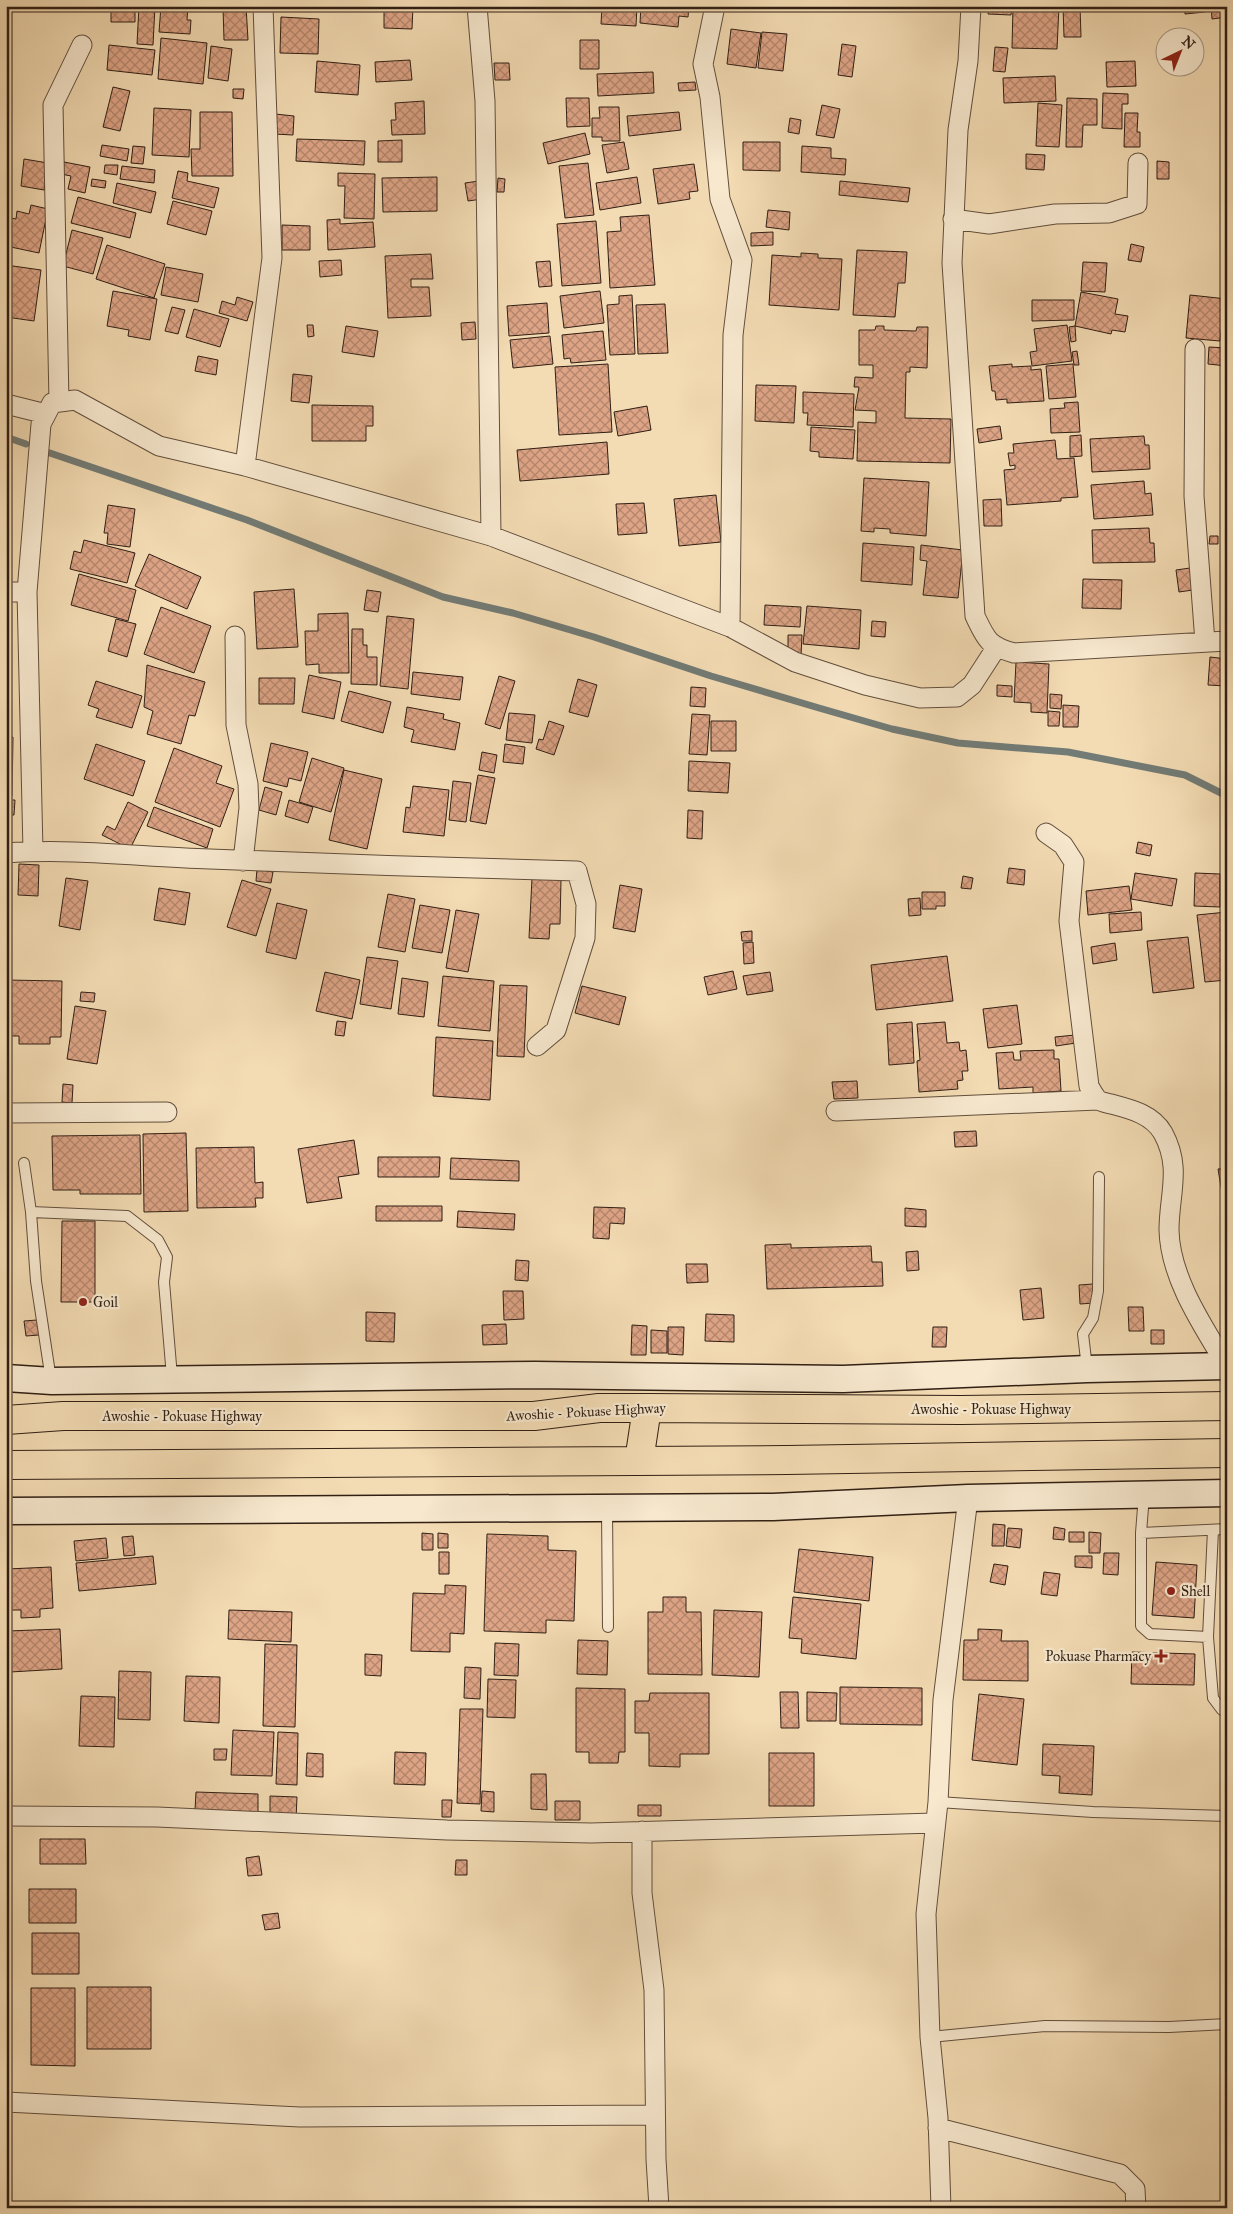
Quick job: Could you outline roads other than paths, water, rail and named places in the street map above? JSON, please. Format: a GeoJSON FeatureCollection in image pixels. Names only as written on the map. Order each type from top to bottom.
{"type":"FeatureCollection","features":[{"type":"Feature","properties":{"kind":"main road","name":"Awoshie - Pokuase Highway"},"geometry":{"type":"LineString","coordinates":[[6,1420],[63,1416],[534,1416],[599,1408],[961,1410],[1227,1406]]}},
{"type":"Feature","properties":{"kind":"main road"},"geometry":{"type":"LineString","coordinates":[[639,1461],[647,1408]]}},
{"type":"Feature","properties":{"kind":"main road"},"geometry":{"type":"LineString","coordinates":[[6,1465],[639,1461],[1227,1453]]}},
{"type":"Feature","properties":{"kind":"street"},"geometry":{"type":"LineString","coordinates":[[245,466],[272,258],[263,6]]}},
{"type":"Feature","properties":{"kind":"street"},"geometry":{"type":"LineString","coordinates":[[477,6],[485,102],[491,536]]}},
{"type":"Feature","properties":{"kind":"street"},"geometry":{"type":"LineString","coordinates":[[715,6],[703,64],[710,96],[720,199],[742,260],[733,335],[730,627]]}},
{"type":"Feature","properties":{"kind":"street"},"geometry":{"type":"LineString","coordinates":[[971,6],[968,61],[958,130],[952,263],[975,616],[987,640],[996,648],[1014,653],[1227,640]]}},
{"type":"Feature","properties":{"kind":"street"},"geometry":{"type":"LineString","coordinates":[[32,851],[27,592],[41,424],[53,408],[53,105],[82,45]]}},
{"type":"Feature","properties":{"kind":"street"},"geometry":{"type":"LineString","coordinates":[[954,219],[990,224],[1055,214],[1109,213],[1137,204],[1138,163]]}},
{"type":"Feature","properties":{"kind":"street"},"geometry":{"type":"LineString","coordinates":[[1195,349],[1194,496],[1204,642]]}},
{"type":"Feature","properties":{"kind":"street"},"geometry":{"type":"LineString","coordinates":[[6,404],[53,408],[75,400],[159,446],[245,466],[491,536],[730,627],[795,662],[865,685],[920,698],[948,698],[965,692],[996,648]]}},
{"type":"Feature","properties":{"kind":"street"},"geometry":{"type":"LineString","coordinates":[[6,592],[27,592]]}},
{"type":"Feature","properties":{"kind":"street"},"geometry":{"type":"LineString","coordinates":[[235,636],[236,725],[248,784],[243,861]]}},
{"type":"Feature","properties":{"kind":"street"},"geometry":{"type":"LineString","coordinates":[[1046,833],[1063,845],[1074,862],[1069,921],[1085,1067],[1089,1086],[1098,1100]]}},
{"type":"Feature","properties":{"kind":"street"},"geometry":{"type":"LineString","coordinates":[[6,853],[32,851],[129,853],[243,861],[577,872],[586,904],[585,938],[556,1030],[537,1046]]}},
{"type":"Feature","properties":{"kind":"street"},"geometry":{"type":"LineString","coordinates":[[6,1378],[52,1380],[535,1375],[843,1379],[1087,1369],[1227,1366],[1203,1326],[1176,1268],[1169,1230],[1175,1177],[1173,1159],[1162,1132],[1152,1120],[1137,1111],[1098,1100],[836,1112]]}},
{"type":"Feature","properties":{"kind":"street"},"geometry":{"type":"LineString","coordinates":[[6,1114],[167,1112]]}},
{"type":"Feature","properties":{"kind":"street"},"geometry":{"type":"LineString","coordinates":[[6,1511],[773,1507],[968,1498],[1227,1493]]}},
{"type":"Feature","properties":{"kind":"street"},"geometry":{"type":"LineString","coordinates":[[941,2208],[938,2128],[930,2037],[926,1914],[938,1802],[943,1700],[968,1498]]}},
{"type":"Feature","properties":{"kind":"street"},"geometry":{"type":"LineString","coordinates":[[6,1816],[157,1818],[447,1830],[591,1833],[935,1822]]}},
{"type":"Feature","properties":{"kind":"street"},"geometry":{"type":"LineString","coordinates":[[642,1831],[642,1893],[654,1990],[655,2115],[659,2208]]}},
{"type":"Feature","properties":{"kind":"street"},"geometry":{"type":"LineString","coordinates":[[6,2102],[300,2117],[655,2115]]}},
{"type":"Feature","properties":{"kind":"street"},"geometry":{"type":"LineString","coordinates":[[938,2128],[1120,2174],[1135,2189],[1136,2208]]}},
{"type":"Feature","properties":{"kind":"lane"},"geometry":{"type":"LineString","coordinates":[[24,1163],[31,1212],[36,1281],[52,1380]]}},
{"type":"Feature","properties":{"kind":"lane"},"geometry":{"type":"LineString","coordinates":[[1087,1369],[1083,1334],[1093,1318],[1098,1291],[1099,1178]]}},
{"type":"Feature","properties":{"kind":"lane"},"geometry":{"type":"LineString","coordinates":[[31,1212],[127,1216],[158,1240],[167,1257],[164,1282],[172,1378]]}},
{"type":"Feature","properties":{"kind":"lane"},"geometry":{"type":"LineString","coordinates":[[1144,1494],[1141,1533],[1141,1626],[1150,1634],[1208,1636]]}},
{"type":"Feature","properties":{"kind":"lane"},"geometry":{"type":"LineString","coordinates":[[608,1507],[608,1627]]}},
{"type":"Feature","properties":{"kind":"lane"},"geometry":{"type":"LineString","coordinates":[[1213,1530],[1208,1636],[1213,1698],[1222,1710],[1227,1710]]}},
{"type":"Feature","properties":{"kind":"lane"},"geometry":{"type":"LineString","coordinates":[[1141,1533],[1227,1530]]}},
{"type":"Feature","properties":{"kind":"lane"},"geometry":{"type":"LineString","coordinates":[[938,1802],[1093,1812],[1227,1816]]}},
{"type":"Feature","properties":{"kind":"lane"},"geometry":{"type":"LineString","coordinates":[[930,2037],[1045,2026],[1170,2027],[1227,2024]]}},
{"type":"Feature","properties":{"kind":"waterway"},"geometry":{"type":"LineString","coordinates":[[6,437],[26,444]]}},
{"type":"Feature","properties":{"kind":"waterway"},"geometry":{"type":"LineString","coordinates":[[44,451],[247,520],[443,597],[513,613],[819,708],[892,729],[958,743],[1068,752],[1185,775],[1227,796]]}},
{"type":"Feature","properties":{"kind":"place","name":"Goil"},"geometry":{"type":"Point","coordinates":[83,1302]}},
{"type":"Feature","properties":{"kind":"place","name":"Shell"},"geometry":{"type":"Point","coordinates":[1171,1591]}},
{"type":"Feature","properties":{"kind":"place","name":"Pokuase Pharmacy"},"geometry":{"type":"Point","coordinates":[1161,1656]}}]}
